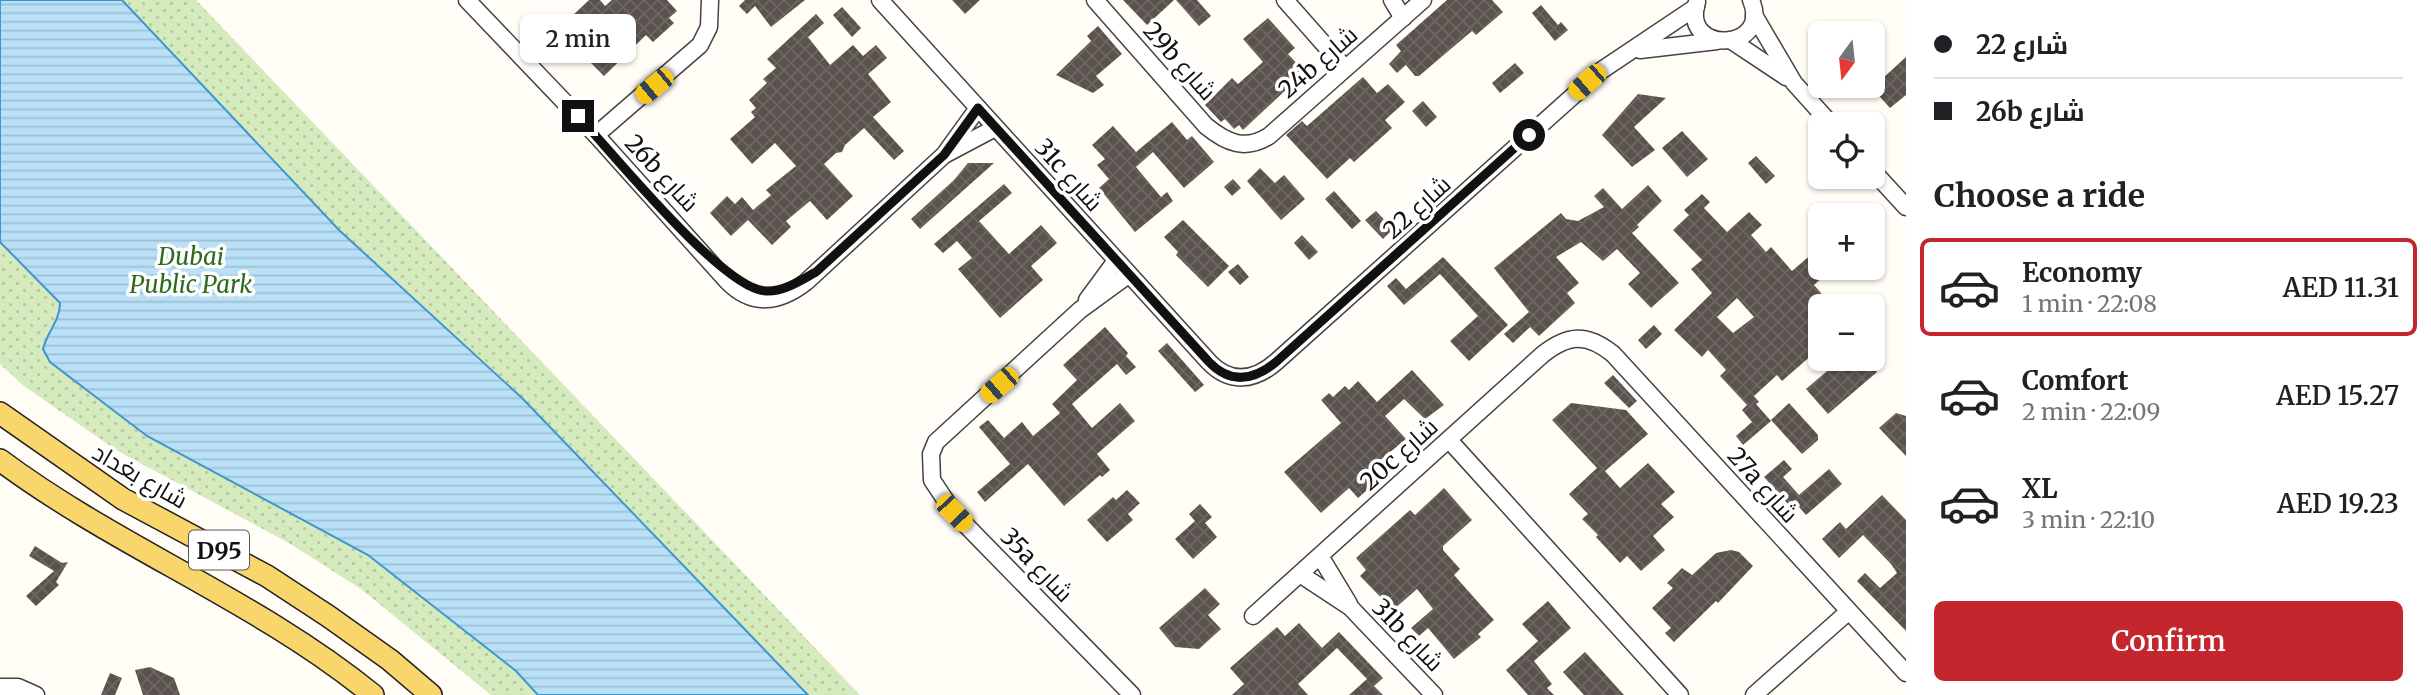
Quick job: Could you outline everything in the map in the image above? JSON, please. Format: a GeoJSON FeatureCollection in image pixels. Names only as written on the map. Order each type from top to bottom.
{"type":"FeatureCollection","features":[{"type":"Feature","properties":{"kind":"main road","name":"شارع بغداد"},"geometry":{"type":"LineString","coordinates":[[0,413],[123,499],[267,576],[390,660],[431,695]]}},
{"type":"Feature","properties":{"kind":"main road","name":"D95"},"geometry":{"type":"LineString","coordinates":[[2,463],[94,524],[248,609],[373,695]]}},
{"type":"Feature","properties":{"kind":"street","name":"26b شارع"},"geometry":{"type":"LineString","coordinates":[[467,0],[596,135],[737,291],[751,298],[768,301],[783,297],[816,272],[944,155],[978,108]]}},
{"type":"Feature","properties":{"kind":"street"},"geometry":{"type":"LineString","coordinates":[[693,53],[709,27],[710,0]]}},
{"type":"Feature","properties":{"kind":"street"},"geometry":{"type":"LineString","coordinates":[[596,135],[717,31],[721,12],[719,0]]}},
{"type":"Feature","properties":{"kind":"street","name":"31c شارع"},"geometry":{"type":"LineString","coordinates":[[880,0],[1115,262],[1209,362],[1227,376]]}},
{"type":"Feature","properties":{"kind":"street","name":"29b شارع"},"geometry":{"type":"LineString","coordinates":[[1094,0],[1206,126],[1238,145]]}},
{"type":"Feature","properties":{"kind":"street"},"geometry":{"type":"LineString","coordinates":[[1284,0],[1345,68]]}},
{"type":"Feature","properties":{"kind":"street"},"geometry":{"type":"LineString","coordinates":[[1392,0],[1403,18]]}},
{"type":"Feature","properties":{"kind":"street","name":"24b شارع"},"geometry":{"type":"LineString","coordinates":[[1238,145],[1258,142],[1269,136],[1403,18],[1417,2]]}},
{"type":"Feature","properties":{"kind":"street"},"geometry":{"type":"LineString","coordinates":[[1697,4],[1700,28],[1794,83]]}},
{"type":"Feature","properties":{"kind":"street","name":"شارع 22"},"geometry":{"type":"LineString","coordinates":[[1227,376],[1248,378],[1267,370],[1427,230],[1602,69],[1697,4]]}},
{"type":"Feature","properties":{"kind":"street"},"geometry":{"type":"LineString","coordinates":[[1724,41],[1745,34],[1752,5]]}},
{"type":"Feature","properties":{"kind":"street"},"geometry":{"type":"LineString","coordinates":[[1752,5],[1794,83],[1819,112]]}},
{"type":"Feature","properties":{"kind":"street","name":"شارع 22"},"geometry":{"type":"LineString","coordinates":[[1630,51],[1724,41]]}},
{"type":"Feature","properties":{"kind":"street","name":"26b شارع"},"geometry":{"type":"LineString","coordinates":[[944,155],[995,128]]}},
{"type":"Feature","properties":{"kind":"street"},"geometry":{"type":"LineString","coordinates":[[1885,184],[1906,207]]}},
{"type":"Feature","properties":{"kind":"street","name":"35a شارع"},"geometry":{"type":"LineString","coordinates":[[1080,310],[1115,262]]}},
{"type":"Feature","properties":{"kind":"street","name":"35a شارع"},"geometry":{"type":"LineString","coordinates":[[1128,275],[1080,310],[1029,359],[943,433],[932,454],[932,480],[954,513],[1132,695]]}},
{"type":"Feature","properties":{"kind":"street","name":"20c شارع"},"geometry":{"type":"LineString","coordinates":[[1254,616],[1550,348],[1568,338],[1581,337]]}},
{"type":"Feature","properties":{"kind":"street","name":"27a شارع"},"geometry":{"type":"LineString","coordinates":[[1581,337],[1592,340],[1614,354],[1906,673]]}},
{"type":"Feature","properties":{"kind":"street"},"geometry":{"type":"LineString","coordinates":[[1448,440],[1680,695]]}},
{"type":"Feature","properties":{"kind":"street","name":"31b شارع"},"geometry":{"type":"LineString","coordinates":[[1320,556],[1350,607]]}},
{"type":"Feature","properties":{"kind":"street","name":"31b شارع"},"geometry":{"type":"LineString","coordinates":[[1300,574],[1350,607],[1434,695]]}},
{"type":"Feature","properties":{"kind":"street"},"geometry":{"type":"LineString","coordinates":[[1754,695],[1848,612]]}},
{"type":"Feature","properties":{"kind":"street"},"geometry":{"type":"LineString","coordinates":[[0,687],[18,687],[36,695]]}},
{"type":"Feature","properties":{"kind":"green space","name":"Dubai Public Park"},"geometry":{"type":"Polygon","coordinates":[[[0,0],[196,0],[860,695],[491,695],[361,589],[289,543],[116,450],[24,386],[0,364],[0,0]]]}},
{"type":"Feature","properties":{"kind":"water","name":"Dubai Public Park"},"geometry":{"type":"Polygon","coordinates":[[[0,0],[122,0],[339,230],[522,398],[808,695],[538,695],[516,671],[368,555],[147,436],[50,362],[43,349],[58,315],[60,303],[0,242],[0,0]]]}},
{"type":"Feature","properties":{"kind":"building"},"geometry":{"type":"Polygon","coordinates":[[[589,0],[600,0],[605,6],[612,0],[667,0],[677,11],[669,18],[674,23],[653,42],[646,35],[604,76],[574,46],[589,32],[573,15],[589,0]]]}},
{"type":"Feature","properties":{"kind":"building"},"geometry":{"type":"Polygon","coordinates":[[[745,0],[805,0],[771,27],[755,6],[747,14],[739,6],[745,0]]]}},
{"type":"Feature","properties":{"kind":"building"},"geometry":{"type":"Polygon","coordinates":[[[952,0],[980,0],[965,14],[952,0]]]}},
{"type":"Feature","properties":{"kind":"building"},"geometry":{"type":"Polygon","coordinates":[[[1123,0],[1174,0],[1147,25],[1123,0]]]}},
{"type":"Feature","properties":{"kind":"building"},"geometry":{"type":"Polygon","coordinates":[[[1176,0],[1197,0],[1211,16],[1199,26],[1176,0]]]}},
{"type":"Feature","properties":{"kind":"building"},"geometry":{"type":"Polygon","coordinates":[[[1447,0],[1492,0],[1503,12],[1476,35],[1472,31],[1419,76],[1415,76],[1406,65],[1397,73],[1389,64],[1401,51],[1396,45],[1447,0]]]}},
{"type":"Feature","properties":{"kind":"building"},"geometry":{"type":"Polygon","coordinates":[[[1541,5],[1558,25],[1561,22],[1568,30],[1555,41],[1532,13],[1541,5]]]}},
{"type":"Feature","properties":{"kind":"building"},"geometry":{"type":"Polygon","coordinates":[[[842,7],[861,28],[852,37],[833,15],[842,7]]]}},
{"type":"Feature","properties":{"kind":"building"},"geometry":{"type":"Polygon","coordinates":[[[816,14],[824,23],[808,37],[830,65],[853,45],[863,56],[876,45],[887,58],[868,74],[891,102],[873,117],[904,151],[894,160],[864,128],[845,145],[842,152],[836,153],[824,164],[853,196],[827,220],[810,201],[786,221],[791,227],[772,245],[748,220],[731,236],[710,213],[727,196],[735,204],[742,197],[753,210],[771,195],[766,190],[796,166],[775,143],[752,164],[730,139],[755,117],[751,112],[756,108],[749,100],[767,83],[763,79],[776,68],[767,59],[816,14]]]}},
{"type":"Feature","properties":{"kind":"building"},"geometry":{"type":"Polygon","coordinates":[[[1268,18],[1295,48],[1288,54],[1305,72],[1243,130],[1239,125],[1234,129],[1225,119],[1221,122],[1205,105],[1232,78],[1238,84],[1263,62],[1243,39],[1268,18]]]}},
{"type":"Feature","properties":{"kind":"building"},"geometry":{"type":"Polygon","coordinates":[[[1098,26],[1122,54],[1096,76],[1104,85],[1093,93],[1056,75],[1091,41],[1087,36],[1098,26]]]}},
{"type":"Feature","properties":{"kind":"building"},"geometry":{"type":"Polygon","coordinates":[[[1906,57],[1906,95],[1890,108],[1881,98],[1885,98],[1885,76],[1906,57]]]}},
{"type":"Feature","properties":{"kind":"building"},"geometry":{"type":"Polygon","coordinates":[[[1515,63],[1524,73],[1500,93],[1492,83],[1515,63]]]}},
{"type":"Feature","properties":{"kind":"building"},"geometry":{"type":"Polygon","coordinates":[[[1363,77],[1377,93],[1388,84],[1405,102],[1385,120],[1392,128],[1354,162],[1350,158],[1327,179],[1286,135],[1302,121],[1307,126],[1363,77]]]}},
{"type":"Feature","properties":{"kind":"building"},"geometry":{"type":"Polygon","coordinates":[[[1638,94],[1666,98],[1634,127],[1655,150],[1632,167],[1602,135],[1638,94]]]}},
{"type":"Feature","properties":{"kind":"building"},"geometry":{"type":"Polygon","coordinates":[[[1423,101],[1437,117],[1426,127],[1412,111],[1423,101]]]}},
{"type":"Feature","properties":{"kind":"building"},"geometry":{"type":"Polygon","coordinates":[[[1172,122],[1187,140],[1192,136],[1214,162],[1184,188],[1153,152],[1136,167],[1161,197],[1167,192],[1173,201],[1135,232],[1099,188],[1109,179],[1097,165],[1105,159],[1092,145],[1113,126],[1136,152],[1172,122]]]}},
{"type":"Feature","properties":{"kind":"building"},"geometry":{"type":"Polygon","coordinates":[[[1682,131],[1708,159],[1687,177],[1662,148],[1682,131]]]}},
{"type":"Feature","properties":{"kind":"building"},"geometry":{"type":"Polygon","coordinates":[[[1756,156],[1775,176],[1766,184],[1748,163],[1756,156]]]}},
{"type":"Feature","properties":{"kind":"building"},"geometry":{"type":"Polygon","coordinates":[[[968,163],[994,163],[920,229],[911,219],[954,180],[968,163]]]}},
{"type":"Feature","properties":{"kind":"building"},"geometry":{"type":"Polygon","coordinates":[[[1260,168],[1275,183],[1284,175],[1305,199],[1281,220],[1247,181],[1260,168]]]}},
{"type":"Feature","properties":{"kind":"building"},"geometry":{"type":"Polygon","coordinates":[[[1233,179],[1241,188],[1232,196],[1224,187],[1233,179]]]}},
{"type":"Feature","properties":{"kind":"building"},"geometry":{"type":"Polygon","coordinates":[[[1004,184],[1012,193],[979,221],[1009,254],[1041,225],[1057,243],[1031,266],[1043,280],[1000,318],[958,269],[972,258],[957,241],[943,253],[934,244],[1004,184]]]}},
{"type":"Feature","properties":{"kind":"building"},"geometry":{"type":"Polygon","coordinates":[[[1648,185],[1662,201],[1632,233],[1679,283],[1651,308],[1628,284],[1640,273],[1617,249],[1603,261],[1581,242],[1556,257],[1579,283],[1567,293],[1575,303],[1539,336],[1530,327],[1513,343],[1504,334],[1529,312],[1494,268],[1561,213],[1566,219],[1578,221],[1604,207],[1594,196],[1603,188],[1622,209],[1648,185]]]}},
{"type":"Feature","properties":{"kind":"building"},"geometry":{"type":"Polygon","coordinates":[[[1334,191],[1361,221],[1352,229],[1325,199],[1334,191]]]}},
{"type":"Feature","properties":{"kind":"building"},"geometry":{"type":"Polygon","coordinates":[[[1702,194],[1710,202],[1704,208],[1727,232],[1749,212],[1762,225],[1751,235],[1766,252],[1771,247],[1792,271],[1808,257],[1808,280],[1820,280],[1814,285],[1822,294],[1808,294],[1808,358],[1782,381],[1777,375],[1754,396],[1759,402],[1756,404],[1771,421],[1743,445],[1736,436],[1752,422],[1742,410],[1747,405],[1720,376],[1726,370],[1708,350],[1702,357],[1674,330],[1712,293],[1691,269],[1702,260],[1673,230],[1689,215],[1684,210],[1702,194]],[[1737,298],[1717,317],[1733,333],[1754,317],[1737,298]]]}},
{"type":"Feature","properties":{"kind":"building"},"geometry":{"type":"Polygon","coordinates":[[[1376,211],[1393,229],[1383,239],[1365,220],[1376,211]]]}},
{"type":"Feature","properties":{"kind":"building"},"geometry":{"type":"Polygon","coordinates":[[[1183,220],[1229,266],[1208,287],[1176,255],[1178,252],[1164,237],[1183,220]]]}},
{"type":"Feature","properties":{"kind":"building"},"geometry":{"type":"Polygon","coordinates":[[[1302,235],[1318,252],[1309,260],[1294,243],[1302,235]]]}},
{"type":"Feature","properties":{"kind":"building"},"geometry":{"type":"Polygon","coordinates":[[[1443,257],[1508,325],[1469,361],[1450,341],[1478,316],[1440,274],[1404,305],[1387,286],[1396,278],[1406,289],[1443,257]]]}},
{"type":"Feature","properties":{"kind":"building"},"geometry":{"type":"Polygon","coordinates":[[[1238,264],[1249,277],[1240,285],[1228,272],[1238,264]]]}},
{"type":"Feature","properties":{"kind":"building"},"geometry":{"type":"Polygon","coordinates":[[[1654,325],[1662,334],[1646,349],[1638,340],[1654,325]]]}},
{"type":"Feature","properties":{"kind":"building"},"geometry":{"type":"Polygon","coordinates":[[[1105,327],[1128,353],[1126,356],[1136,367],[1126,375],[1117,364],[1072,404],[1092,428],[1120,403],[1135,421],[1097,454],[1110,470],[1102,477],[1100,475],[1064,506],[1028,464],[985,502],[977,492],[1010,464],[979,427],[988,420],[1004,438],[1022,422],[1033,436],[1060,413],[1052,404],[1077,380],[1063,365],[1105,327]]]}},
{"type":"Feature","properties":{"kind":"building"},"geometry":{"type":"Polygon","coordinates":[[[1167,343],[1204,385],[1195,392],[1158,351],[1167,343]]]}},
{"type":"Feature","properties":{"kind":"building"},"geometry":{"type":"Polygon","coordinates":[[[1412,370],[1444,405],[1425,419],[1404,399],[1385,416],[1406,439],[1366,472],[1375,483],[1358,498],[1349,488],[1321,513],[1284,472],[1341,423],[1321,400],[1329,393],[1333,397],[1345,386],[1349,390],[1358,381],[1377,402],[1412,370]]]}},
{"type":"Feature","properties":{"kind":"building"},"geometry":{"type":"Polygon","coordinates":[[[1827,371],[1877,372],[1828,414],[1806,389],[1827,371]]]}},
{"type":"Feature","properties":{"kind":"building"},"geometry":{"type":"Polygon","coordinates":[[[1613,375],[1637,401],[1629,408],[1604,383],[1613,375]]]}},
{"type":"Feature","properties":{"kind":"building"},"geometry":{"type":"Polygon","coordinates":[[[1571,403],[1626,410],[1648,434],[1605,471],[1620,488],[1648,463],[1675,492],[1661,504],[1674,517],[1653,536],[1665,550],[1641,571],[1627,556],[1620,563],[1582,519],[1588,514],[1569,494],[1597,468],[1552,420],[1571,403]]]}},
{"type":"Feature","properties":{"kind":"building"},"geometry":{"type":"Polygon","coordinates":[[[1789,403],[1818,435],[1818,440],[1802,454],[1771,420],[1789,403]]]}},
{"type":"Feature","properties":{"kind":"building"},"geometry":{"type":"Polygon","coordinates":[[[1896,413],[1906,416],[1906,456],[1879,428],[1896,413]]]}},
{"type":"Feature","properties":{"kind":"building"},"geometry":{"type":"Polygon","coordinates":[[[1784,460],[1792,469],[1783,477],[1799,495],[1829,469],[1842,484],[1806,515],[1799,507],[1794,511],[1764,477],[1784,460]]]}},
{"type":"Feature","properties":{"kind":"building"},"geometry":{"type":"Polygon","coordinates":[[[1444,488],[1472,520],[1443,546],[1443,550],[1460,569],[1454,575],[1494,620],[1478,634],[1481,637],[1454,659],[1428,628],[1419,636],[1411,628],[1433,609],[1417,589],[1393,610],[1360,576],[1366,570],[1356,558],[1410,510],[1415,515],[1444,488]]]}},
{"type":"Feature","properties":{"kind":"building"},"geometry":{"type":"Polygon","coordinates":[[[1127,490],[1140,503],[1128,514],[1133,520],[1107,542],[1087,520],[1113,497],[1116,500],[1127,490]]]}},
{"type":"Feature","properties":{"kind":"building"},"geometry":{"type":"Polygon","coordinates":[[[1882,495],[1906,520],[1906,631],[1857,581],[1865,573],[1880,588],[1897,573],[1891,564],[1863,535],[1839,558],[1822,539],[1840,522],[1846,529],[1882,495]]]}},
{"type":"Feature","properties":{"kind":"building"},"geometry":{"type":"Polygon","coordinates":[[[1200,504],[1212,517],[1205,523],[1217,537],[1193,559],[1175,539],[1195,521],[1189,514],[1200,504]]]}},
{"type":"Feature","properties":{"kind":"building"},"geometry":{"type":"Polygon","coordinates":[[[35,546],[62,563],[68,562],[56,582],[59,585],[36,606],[26,596],[54,571],[29,556],[35,546]]]}},
{"type":"Feature","properties":{"kind":"building"},"geometry":{"type":"Polygon","coordinates":[[[1731,550],[1739,552],[1753,566],[1718,603],[1716,601],[1674,642],[1665,633],[1671,628],[1652,608],[1673,588],[1667,583],[1682,568],[1692,575],[1716,553],[1731,550]]]}},
{"type":"Feature","properties":{"kind":"building"},"geometry":{"type":"Polygon","coordinates":[[[1205,588],[1220,604],[1208,615],[1221,629],[1199,649],[1175,647],[1159,628],[1205,588]]]}},
{"type":"Feature","properties":{"kind":"building"},"geometry":{"type":"Polygon","coordinates":[[[1548,601],[1571,628],[1534,661],[1552,684],[1547,688],[1554,695],[1528,695],[1506,670],[1538,641],[1522,624],[1548,601]]]}},
{"type":"Feature","properties":{"kind":"building"},"geometry":{"type":"Polygon","coordinates":[[[1299,623],[1322,648],[1339,632],[1383,678],[1374,686],[1383,695],[1349,695],[1367,679],[1337,648],[1298,684],[1308,695],[1232,695],[1244,684],[1230,668],[1277,627],[1285,636],[1299,623]]]}},
{"type":"Feature","properties":{"kind":"building"},"geometry":{"type":"Polygon","coordinates":[[[1585,652],[1624,695],[1584,695],[1563,672],[1585,652]]]}},
{"type":"Feature","properties":{"kind":"building"},"geometry":{"type":"Polygon","coordinates":[[[150,667],[174,678],[180,695],[143,695],[135,670],[150,667]]]}},
{"type":"Feature","properties":{"kind":"building"},"geometry":{"type":"Polygon","coordinates":[[[110,673],[122,678],[115,695],[101,695],[110,673]]]}},
{"type":"Feature","properties":{"kind":"route"},"geometry":{"type":"LineString","coordinates":[[578,116],[707,256],[740,283],[766,291],[792,285],[816,272],[944,155],[978,108],[1115,262],[1209,362],[1219,372],[1240,379],[1267,370],[1427,230],[1529,135]]}}]}
